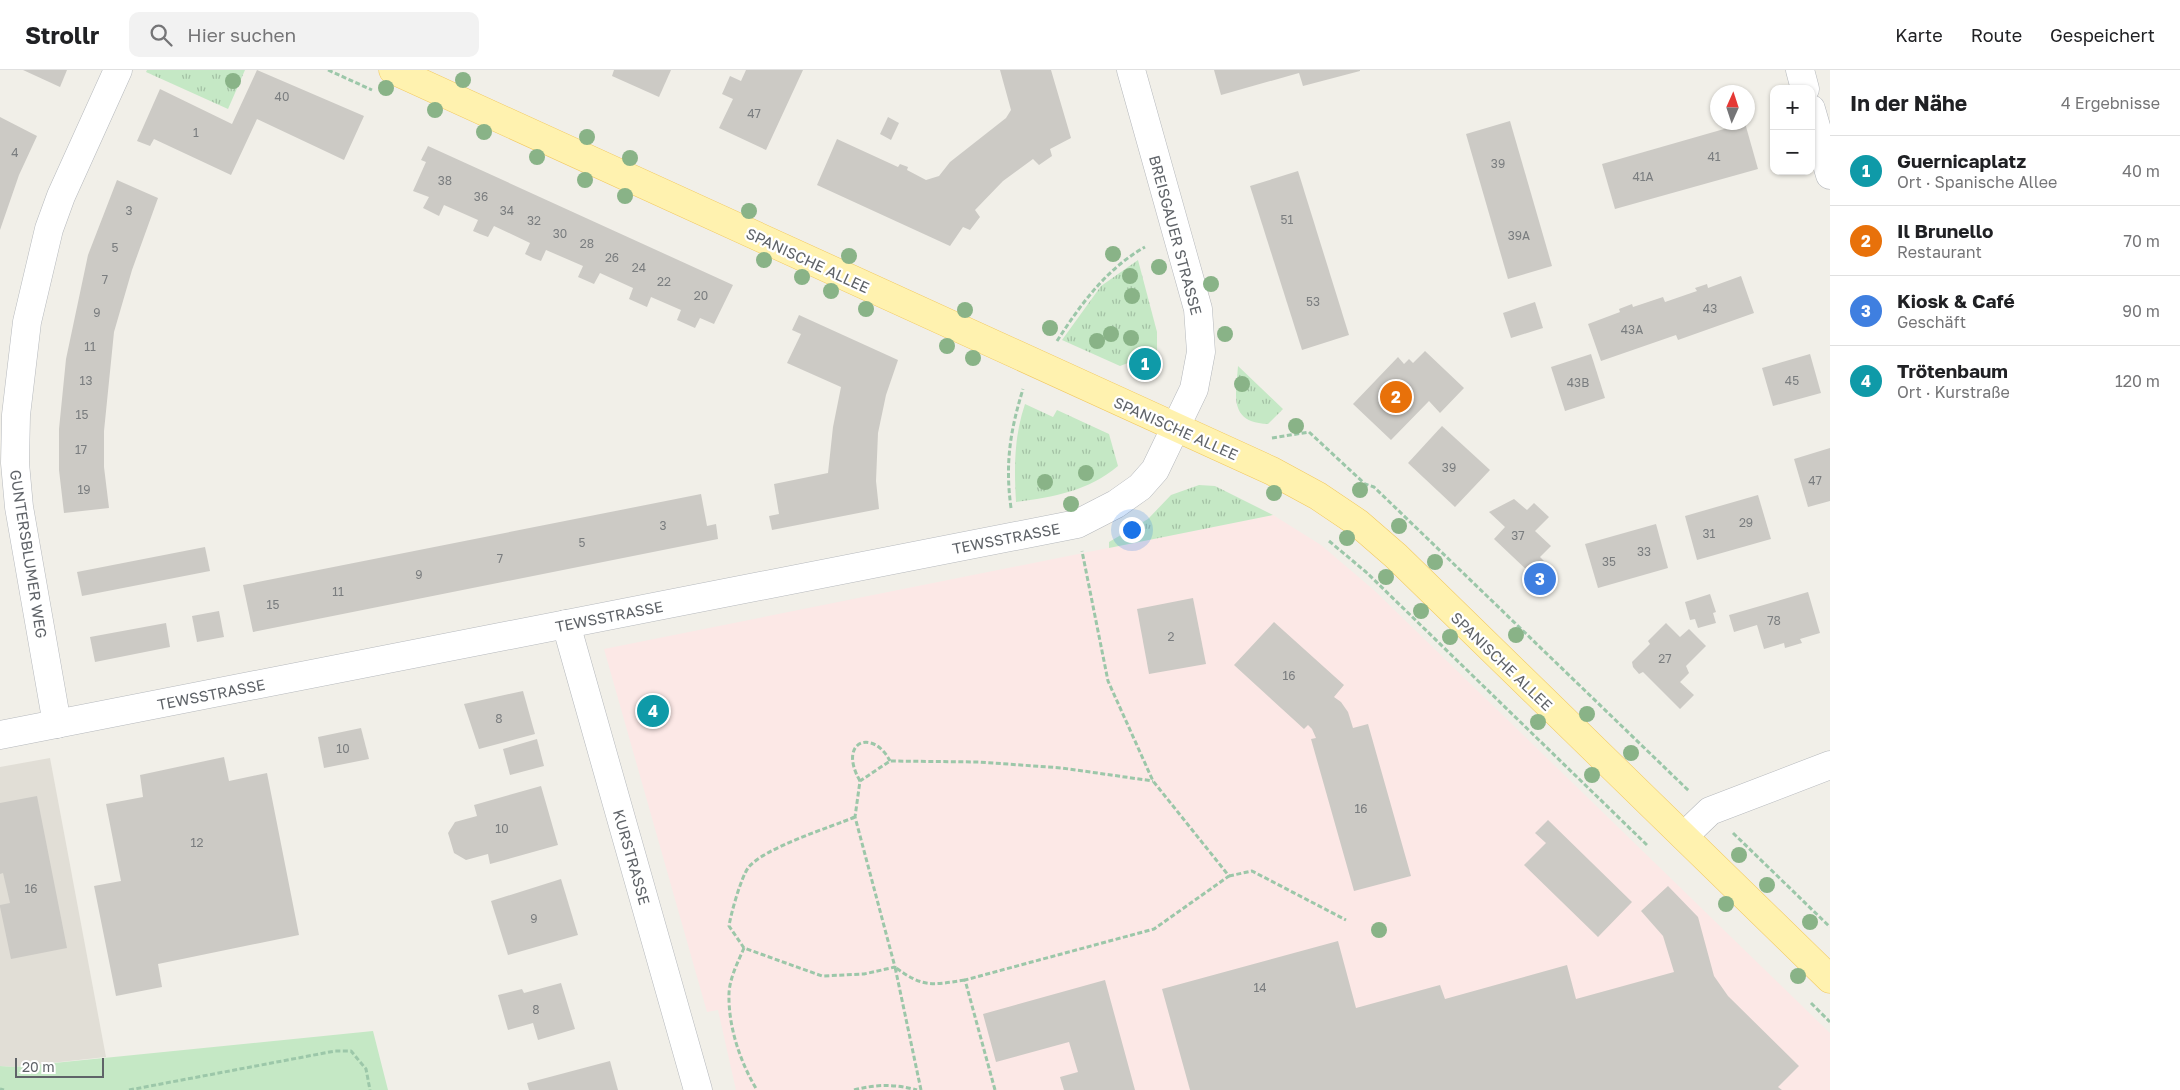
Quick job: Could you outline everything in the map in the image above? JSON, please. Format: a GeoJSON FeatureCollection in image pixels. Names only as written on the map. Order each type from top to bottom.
{"type":"FeatureCollection","features":[{"type":"Feature","properties":{"kind":"main road","name":"SPANISCHE ALLEE"},"geometry":{"type":"LineString","coordinates":[[392,70],[1272,471],[1318,496],[1358,523],[1396,556],[1830,979]]}},
{"type":"Feature","properties":{"kind":"street","name":"GUNTERSBLUMER WEG"},"geometry":{"type":"LineString","coordinates":[[57,724],[19,507],[15,463],[16,415],[27,322],[49,229],[61,196],[118,70]]}},
{"type":"Feature","properties":{"kind":"street","name":"BREISGAUER STRASSE"},"geometry":{"type":"LineString","coordinates":[[1131,70],[1198,309],[1201,352],[1194,389],[1177,428]]}},
{"type":"Feature","properties":{"kind":"street"},"geometry":{"type":"LineString","coordinates":[[1800,70],[1804,85]]}},
{"type":"Feature","properties":{"kind":"street"},"geometry":{"type":"LineString","coordinates":[[1815,123],[1830,175]]}},
{"type":"Feature","properties":{"kind":"street","name":"TEWSSTRASSE"},"geometry":{"type":"LineString","coordinates":[[0,735],[1077,524],[1116,504],[1140,487],[1155,470],[1177,428]]}},
{"type":"Feature","properties":{"kind":"street","name":"KURSTRASSE"},"geometry":{"type":"LineString","coordinates":[[566,624],[698,1090]]}},
{"type":"Feature","properties":{"kind":"street"},"geometry":{"type":"LineString","coordinates":[[1684,836],[1710,810],[1830,765]]}},
{"type":"Feature","properties":{"kind":"path"},"geometry":{"type":"LineString","coordinates":[[1057,341],[1076,311],[1099,283],[1145,247]]}},
{"type":"Feature","properties":{"kind":"path"},"geometry":{"type":"LineString","coordinates":[[1011,508],[1008,457],[1014,418],[1023,387]]}},
{"type":"Feature","properties":{"kind":"path"},"geometry":{"type":"LineString","coordinates":[[1266,438],[1309,432],[1365,484],[1374,487],[1693,794]]}},
{"type":"Feature","properties":{"kind":"path"},"geometry":{"type":"LineString","coordinates":[[1322,535],[1366,572],[1656,852]]}},
{"type":"Feature","properties":{"kind":"path"},"geometry":{"type":"LineString","coordinates":[[1082,548],[1108,681],[1153,781],[1229,876]]}},
{"type":"Feature","properties":{"kind":"path"},"geometry":{"type":"LineString","coordinates":[[890,761],[883,749],[874,744],[862,743],[854,748],[851,757],[852,768],[860,781],[855,817],[895,967],[921,1090]]}},
{"type":"Feature","properties":{"kind":"path"},"geometry":{"type":"LineString","coordinates":[[860,781],[890,761],[979,762],[1062,768],[1153,781]]}},
{"type":"Feature","properties":{"kind":"path"},"geometry":{"type":"LineString","coordinates":[[855,817],[764,854],[748,868],[731,915],[729,926],[744,948],[822,976],[864,974],[895,967],[914,981],[935,985],[965,980],[1154,929],[1229,876],[1252,871],[1346,920]]}},
{"type":"Feature","properties":{"kind":"path"},"geometry":{"type":"LineString","coordinates":[[1727,827],[1830,927]]}},
{"type":"Feature","properties":{"kind":"path"},"geometry":{"type":"LineString","coordinates":[[744,948],[734,971],[729,993],[737,1045],[744,1068],[756,1090]]}},
{"type":"Feature","properties":{"kind":"path"},"geometry":{"type":"LineString","coordinates":[[965,980],[994,1090]]}},
{"type":"Feature","properties":{"kind":"path"},"geometry":{"type":"LineString","coordinates":[[1808,1001],[1830,1022]]}},
{"type":"Feature","properties":{"kind":"path"},"geometry":{"type":"LineString","coordinates":[[129,1090],[335,1051],[351,1052],[366,1069],[370,1090]]}},
{"type":"Feature","properties":{"kind":"path"},"geometry":{"type":"LineString","coordinates":[[854,1090],[883,1085],[898,1085],[917,1090]]}},
{"type":"Feature","properties":{"kind":"shaded area"},"geometry":{"type":"Polygon","coordinates":[[[1273,515],[1321,545],[1375,591],[1830,1033],[1830,1090],[736,1090],[718,1010],[707,1012],[604,649],[1273,515]]]}},
{"type":"Feature","properties":{"kind":"shaded area"},"geometry":{"type":"Polygon","coordinates":[[[50,758],[106,1057],[14,1067],[0,1066],[0,767],[50,758]]]}},
{"type":"Feature","properties":{"kind":"green space"},"geometry":{"type":"Polygon","coordinates":[[[147,70],[245,70],[228,109],[146,72],[147,70]]]}},
{"type":"Feature","properties":{"kind":"green space"},"geometry":{"type":"Polygon","coordinates":[[[1138,260],[1157,332],[1157,352],[1120,366],[1062,340],[1101,286],[1138,260]]]}},
{"type":"Feature","properties":{"kind":"green space"},"geometry":{"type":"Polygon","coordinates":[[[1238,366],[1283,409],[1268,424],[1255,422],[1240,413],[1236,397],[1238,366]]]}},
{"type":"Feature","properties":{"kind":"green space"},"geometry":{"type":"Polygon","coordinates":[[[1025,404],[1053,417],[1057,410],[1109,434],[1118,466],[1107,475],[1070,492],[1016,502],[1016,452],[1021,416],[1025,404]]]}},
{"type":"Feature","properties":{"kind":"green space"},"geometry":{"type":"Polygon","coordinates":[[[1199,485],[1215,486],[1273,515],[1109,548],[1109,542],[1148,519],[1171,495],[1199,485]]]}},
{"type":"Feature","properties":{"kind":"green space"},"geometry":{"type":"Polygon","coordinates":[[[373,1031],[388,1090],[0,1090],[0,1066],[14,1067],[373,1031]]]}},
{"type":"Feature","properties":{"kind":"building"},"geometry":{"type":"Polygon","coordinates":[[[23,70],[67,70],[60,87],[23,70]]]}},
{"type":"Feature","properties":{"kind":"building"},"geometry":{"type":"Polygon","coordinates":[[[257,70],[364,116],[344,160],[257,119],[231,175],[154,139],[150,146],[137,141],[160,89],[232,124],[257,70]]]}},
{"type":"Feature","properties":{"kind":"building"},"geometry":{"type":"Polygon","coordinates":[[[614,70],[671,70],[659,97],[612,76],[614,70]]]}},
{"type":"Feature","properties":{"kind":"building"},"geometry":{"type":"Polygon","coordinates":[[[746,70],[803,70],[766,150],[719,128],[733,99],[722,94],[730,76],[741,81],[746,70]]]}},
{"type":"Feature","properties":{"kind":"building"},"geometry":{"type":"Polygon","coordinates":[[[1000,70],[1051,70],[1071,138],[1050,149],[1052,156],[1039,165],[1033,159],[1003,181],[975,210],[980,217],[970,230],[963,227],[950,246],[817,185],[837,139],[898,167],[900,164],[908,167],[907,170],[926,180],[939,176],[950,162],[1006,118],[1011,110],[1000,70]]]}},
{"type":"Feature","properties":{"kind":"building"},"geometry":{"type":"Polygon","coordinates":[[[1214,70],[1360,71],[1303,86],[1299,73],[1221,95],[1214,70]]]}},
{"type":"Feature","properties":{"kind":"building"},"geometry":{"type":"Polygon","coordinates":[[[0,117],[37,136],[19,175],[0,230],[0,117]]]}},
{"type":"Feature","properties":{"kind":"building"},"geometry":{"type":"Polygon","coordinates":[[[888,117],[899,123],[891,140],[880,134],[888,117]]]}},
{"type":"Feature","properties":{"kind":"building"},"geometry":{"type":"Polygon","coordinates":[[[1510,121],[1552,266],[1508,279],[1466,134],[1510,121]]]}},
{"type":"Feature","properties":{"kind":"building"},"geometry":{"type":"Polygon","coordinates":[[[1721,130],[1747,130],[1758,169],[1615,209],[1602,164],[1721,130]]]}},
{"type":"Feature","properties":{"kind":"building"},"geometry":{"type":"Polygon","coordinates":[[[428,146],[733,285],[714,324],[700,318],[695,328],[677,320],[681,310],[651,297],[647,307],[629,299],[633,288],[600,273],[594,284],[578,277],[583,266],[546,250],[541,261],[525,254],[530,243],[494,226],[488,237],[473,231],[478,220],[444,205],[439,216],[423,208],[429,197],[413,191],[426,162],[421,160],[428,146]]]}},
{"type":"Feature","properties":{"kind":"building"},"geometry":{"type":"Polygon","coordinates":[[[1298,171],[1349,335],[1302,350],[1250,186],[1298,171]]]}},
{"type":"Feature","properties":{"kind":"building"},"geometry":{"type":"Polygon","coordinates":[[[117,180],[158,198],[132,270],[114,332],[104,431],[104,467],[109,508],[64,513],[59,470],[59,429],[66,359],[88,255],[117,180]]]}},
{"type":"Feature","properties":{"kind":"building"},"geometry":{"type":"Polygon","coordinates":[[[1741,276],[1754,313],[1678,340],[1676,335],[1601,361],[1588,324],[1620,312],[1619,309],[1632,304],[1633,307],[1663,297],[1665,302],[1697,291],[1695,288],[1707,284],[1708,288],[1741,276]]]}},
{"type":"Feature","properties":{"kind":"building"},"geometry":{"type":"Polygon","coordinates":[[[1535,302],[1543,328],[1511,338],[1503,313],[1535,302]]]}},
{"type":"Feature","properties":{"kind":"building"},"geometry":{"type":"Polygon","coordinates":[[[799,315],[898,360],[886,395],[878,433],[876,481],[879,509],[772,530],[769,516],[779,514],[774,484],[828,473],[833,427],[841,387],[787,363],[801,334],[792,330],[799,315]]]}},
{"type":"Feature","properties":{"kind":"building"},"geometry":{"type":"Polygon","coordinates":[[[1425,351],[1464,388],[1440,413],[1429,401],[1391,440],[1353,404],[1398,357],[1404,364],[1409,359],[1413,363],[1425,351]]]}},
{"type":"Feature","properties":{"kind":"building"},"geometry":{"type":"Polygon","coordinates":[[[1591,354],[1605,398],[1565,411],[1551,367],[1591,354]]]}},
{"type":"Feature","properties":{"kind":"building"},"geometry":{"type":"Polygon","coordinates":[[[1810,354],[1821,393],[1773,406],[1762,368],[1810,354]]]}},
{"type":"Feature","properties":{"kind":"building"},"geometry":{"type":"Polygon","coordinates":[[[1442,426],[1490,470],[1455,507],[1408,463],[1442,426]]]}},
{"type":"Feature","properties":{"kind":"building"},"geometry":{"type":"Polygon","coordinates":[[[1830,448],[1830,501],[1808,507],[1794,459],[1830,448]]]}},
{"type":"Feature","properties":{"kind":"building"},"geometry":{"type":"Polygon","coordinates":[[[701,494],[707,526],[716,524],[718,539],[253,632],[243,585],[701,494]]]}},
{"type":"Feature","properties":{"kind":"building"},"geometry":{"type":"Polygon","coordinates":[[[1758,495],[1771,539],[1697,560],[1685,516],[1758,495]]]}},
{"type":"Feature","properties":{"kind":"building"},"geometry":{"type":"Polygon","coordinates":[[[1514,499],[1527,510],[1534,503],[1549,517],[1535,531],[1551,546],[1540,557],[1557,574],[1536,595],[1524,583],[1532,575],[1494,539],[1505,527],[1489,512],[1514,499]]]}},
{"type":"Feature","properties":{"kind":"building"},"geometry":{"type":"Polygon","coordinates":[[[1656,524],[1668,568],[1598,588],[1585,544],[1656,524]]]}},
{"type":"Feature","properties":{"kind":"building"},"geometry":{"type":"Polygon","coordinates":[[[205,547],[210,571],[82,596],[77,572],[205,547]]]}},
{"type":"Feature","properties":{"kind":"building"},"geometry":{"type":"Polygon","coordinates":[[[1808,592],[1820,633],[1800,639],[1802,643],[1785,648],[1784,643],[1764,649],[1757,625],[1734,632],[1729,615],[1808,592]]]}},
{"type":"Feature","properties":{"kind":"building"},"geometry":{"type":"Polygon","coordinates":[[[1710,594],[1716,612],[1713,613],[1716,623],[1698,628],[1695,619],[1690,620],[1685,602],[1710,594]]]}},
{"type":"Feature","properties":{"kind":"building"},"geometry":{"type":"Polygon","coordinates":[[[1193,598],[1206,664],[1149,674],[1137,609],[1193,598]]]}},
{"type":"Feature","properties":{"kind":"building"},"geometry":{"type":"Polygon","coordinates":[[[219,611],[224,637],[197,642],[192,616],[219,611]]]}},
{"type":"Feature","properties":{"kind":"building"},"geometry":{"type":"Polygon","coordinates":[[[1274,622],[1344,685],[1334,697],[1341,702],[1348,712],[1353,728],[1368,724],[1411,876],[1354,891],[1311,739],[1316,738],[1312,729],[1308,725],[1304,729],[1234,665],[1274,622]]]}},
{"type":"Feature","properties":{"kind":"building"},"geometry":{"type":"Polygon","coordinates":[[[166,623],[170,647],[95,662],[90,637],[166,623]]]}},
{"type":"Feature","properties":{"kind":"building"},"geometry":{"type":"Polygon","coordinates":[[[1666,623],[1680,637],[1689,629],[1706,646],[1686,666],[1689,673],[1680,682],[1694,695],[1680,709],[1643,672],[1639,674],[1633,667],[1632,662],[1650,644],[1648,641],[1666,623]]]}},
{"type":"Feature","properties":{"kind":"building"},"geometry":{"type":"Polygon","coordinates":[[[523,691],[535,734],[479,749],[464,704],[523,691]]]}},
{"type":"Feature","properties":{"kind":"building"},"geometry":{"type":"Polygon","coordinates":[[[361,728],[369,759],[324,768],[318,737],[361,728]]]}},
{"type":"Feature","properties":{"kind":"building"},"geometry":{"type":"Polygon","coordinates":[[[537,739],[544,766],[510,775],[503,749],[537,739]]]}},
{"type":"Feature","properties":{"kind":"building"},"geometry":{"type":"Polygon","coordinates":[[[224,757],[229,781],[267,773],[299,935],[158,964],[162,987],[116,996],[94,886],[121,881],[106,804],[143,797],[140,775],[224,757]]]}},
{"type":"Feature","properties":{"kind":"building"},"geometry":{"type":"Polygon","coordinates":[[[541,786],[558,845],[490,864],[488,854],[466,860],[454,853],[448,833],[455,822],[477,816],[474,805],[541,786]]]}},
{"type":"Feature","properties":{"kind":"building"},"geometry":{"type":"Polygon","coordinates":[[[37,796],[67,948],[11,959],[0,907],[0,905],[10,903],[3,873],[0,874],[0,803],[37,796]]]}},
{"type":"Feature","properties":{"kind":"building"},"geometry":{"type":"Polygon","coordinates":[[[1548,820],[1632,902],[1598,937],[1524,865],[1546,843],[1535,833],[1548,820]]]}},
{"type":"Feature","properties":{"kind":"building"},"geometry":{"type":"Polygon","coordinates":[[[561,879],[578,935],[508,955],[491,901],[561,879]]]}},
{"type":"Feature","properties":{"kind":"building"},"geometry":{"type":"Polygon","coordinates":[[[1668,886],[1698,917],[1714,976],[1728,996],[1799,1066],[1778,1087],[1782,1090],[1190,1090],[1162,989],[1338,941],[1356,1008],[1440,985],[1445,999],[1567,965],[1576,999],[1674,972],[1663,936],[1641,911],[1668,886]]]}},
{"type":"Feature","properties":{"kind":"building"},"geometry":{"type":"Polygon","coordinates":[[[1105,980],[1135,1090],[1064,1090],[1060,1077],[1078,1072],[1069,1042],[996,1062],[983,1014],[1105,980]]]}},
{"type":"Feature","properties":{"kind":"building"},"geometry":{"type":"Polygon","coordinates":[[[561,983],[575,1029],[538,1040],[533,1023],[508,1030],[498,995],[522,989],[524,993],[561,983]]]}},
{"type":"Feature","properties":{"kind":"building"},"geometry":{"type":"Polygon","coordinates":[[[610,1061],[618,1090],[529,1090],[527,1083],[610,1061]]]}},
{"type":"Feature","properties":{"kind":"place","name":"Guernicaplatz"},"geometry":{"type":"Point","coordinates":[1145,364]}},
{"type":"Feature","properties":{"kind":"place","name":"Il Brunello"},"geometry":{"type":"Point","coordinates":[1396,397]}},
{"type":"Feature","properties":{"kind":"place","name":"Kiosk & Café"},"geometry":{"type":"Point","coordinates":[1540,579]}},
{"type":"Feature","properties":{"kind":"place","name":"Trötenbaum"},"geometry":{"type":"Point","coordinates":[653,711]}}]}
